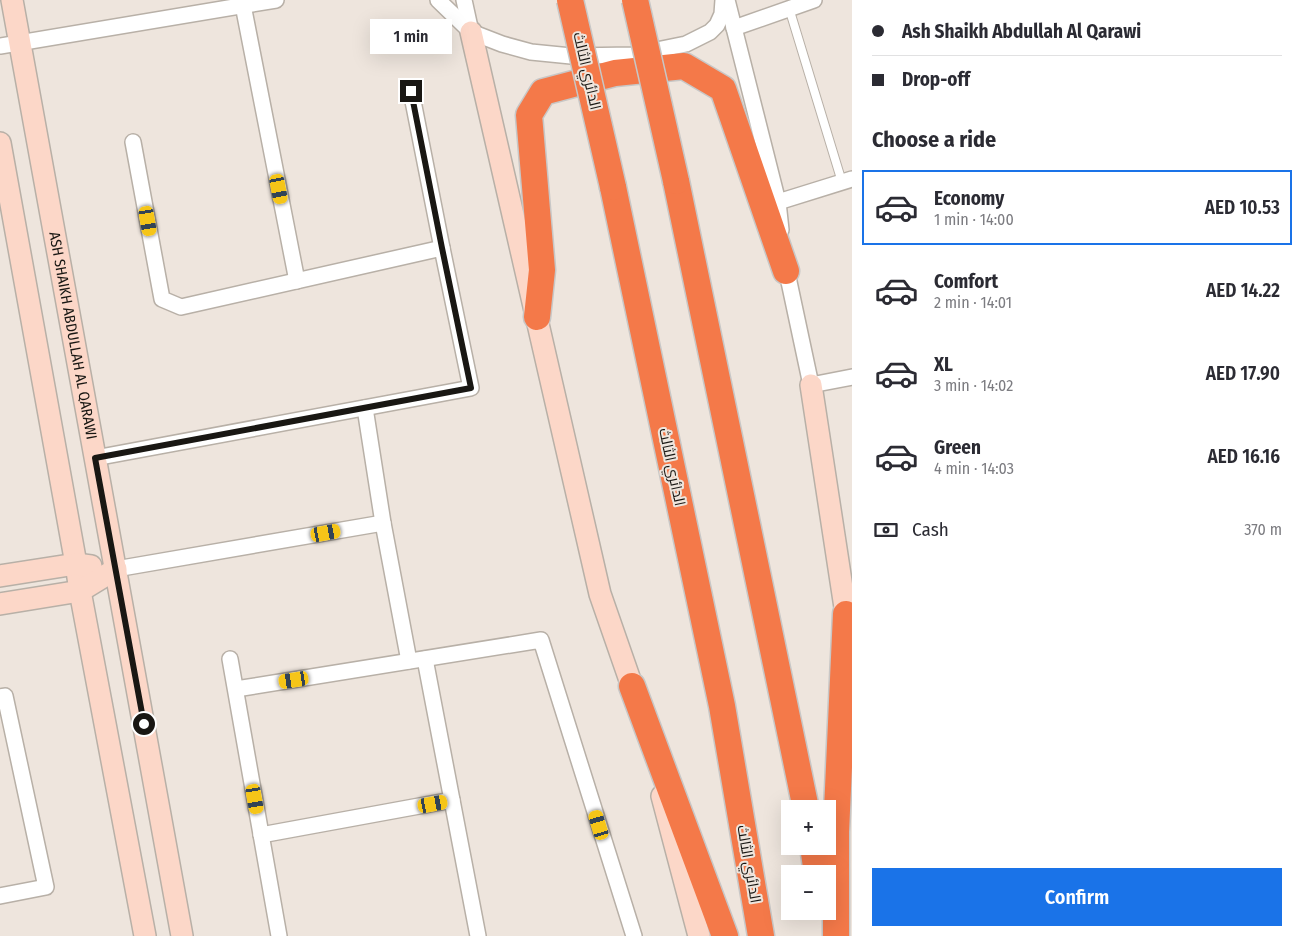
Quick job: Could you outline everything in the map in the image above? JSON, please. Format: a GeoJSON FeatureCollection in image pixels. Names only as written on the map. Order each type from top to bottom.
{"type":"FeatureCollection","features":[{"type":"Feature","properties":{"kind":"highway","name":"الدائري الثالث"},"geometry":{"type":"LineString","coordinates":[[570,0],[614,187],[722,706],[761,936]]}},
{"type":"Feature","properties":{"kind":"highway"},"geometry":{"type":"LineString","coordinates":[[635,0],[676,181],[804,800]]}},
{"type":"Feature","properties":{"kind":"highway"},"geometry":{"type":"LineString","coordinates":[[537,317],[542,270],[529,115],[542,92],[615,73],[684,66],[723,89],[786,271]]}},
{"type":"Feature","properties":{"kind":"highway"},"geometry":{"type":"LineString","coordinates":[[836,936],[836,832],[846,614]]}},
{"type":"Feature","properties":{"kind":"highway"},"geometry":{"type":"LineString","coordinates":[[632,686],[725,936]]}},
{"type":"Feature","properties":{"kind":"highway"},"geometry":{"type":"LineString","coordinates":[[825,920],[828,936]]}},
{"type":"Feature","properties":{"kind":"street","name":"ASH SHAIKH ABDULLAH AL QARAWI"},"geometry":{"type":"LineString","coordinates":[[12,0],[10,44],[95,458],[182,936]]}},
{"type":"Feature","properties":{"kind":"street"},"geometry":{"type":"LineString","coordinates":[[10,44],[276,0]]}},
{"type":"Feature","properties":{"kind":"street"},"geometry":{"type":"LineString","coordinates":[[438,0],[471,32],[502,44],[531,52],[571,56],[632,55],[686,44],[710,32],[717,25],[725,0]]}},
{"type":"Feature","properties":{"kind":"street"},"geometry":{"type":"LineString","coordinates":[[464,0],[600,594],[632,686],[699,936]]}},
{"type":"Feature","properties":{"kind":"street"},"geometry":{"type":"LineString","coordinates":[[725,0],[734,28],[778,202],[786,271],[811,384],[846,614],[852,702]]}},
{"type":"Feature","properties":{"kind":"street"},"geometry":{"type":"LineString","coordinates":[[734,28],[814,0]]}},
{"type":"Feature","properties":{"kind":"street"},"geometry":{"type":"LineString","coordinates":[[243,5],[297,281]]}},
{"type":"Feature","properties":{"kind":"street"},"geometry":{"type":"LineString","coordinates":[[95,458],[471,388],[411,91]]}},
{"type":"Feature","properties":{"kind":"street"},"geometry":{"type":"LineString","coordinates":[[133,142],[162,299],[181,307],[442,248]]}},
{"type":"Feature","properties":{"kind":"street"},"geometry":{"type":"LineString","coordinates":[[1,156],[80,591],[146,936]]}},
{"type":"Feature","properties":{"kind":"street"},"geometry":{"type":"LineString","coordinates":[[778,202],[847,181]]}},
{"type":"Feature","properties":{"kind":"street"},"geometry":{"type":"LineString","coordinates":[[811,384],[852,376]]}},
{"type":"Feature","properties":{"kind":"street"},"geometry":{"type":"LineString","coordinates":[[365,408],[383,523],[409,661]]}},
{"type":"Feature","properties":{"kind":"street"},"geometry":{"type":"LineString","coordinates":[[0,576],[76,564],[116,569],[383,523]]}},
{"type":"Feature","properties":{"kind":"street"},"geometry":{"type":"LineString","coordinates":[[0,604],[80,591],[116,569]]}},
{"type":"Feature","properties":{"kind":"street"},"geometry":{"type":"LineString","coordinates":[[236,689],[541,640],[634,936]]}},
{"type":"Feature","properties":{"kind":"street"},"geometry":{"type":"LineString","coordinates":[[230,658],[279,936]]}},
{"type":"Feature","properties":{"kind":"street"},"geometry":{"type":"LineString","coordinates":[[425,658],[478,936]]}},
{"type":"Feature","properties":{"kind":"street"},"geometry":{"type":"LineString","coordinates":[[0,697],[5,696],[46,887],[0,896]]}},
{"type":"Feature","properties":{"kind":"street"},"geometry":{"type":"LineString","coordinates":[[261,835],[452,800]]}},
{"type":"Feature","properties":{"kind":"lane"},"geometry":{"type":"LineString","coordinates":[[790,8],[847,181]]}},
{"type":"Feature","properties":{"kind":"route"},"geometry":{"type":"LineString","coordinates":[[144,724],[95,458],[471,388],[411,91]]}}]}
